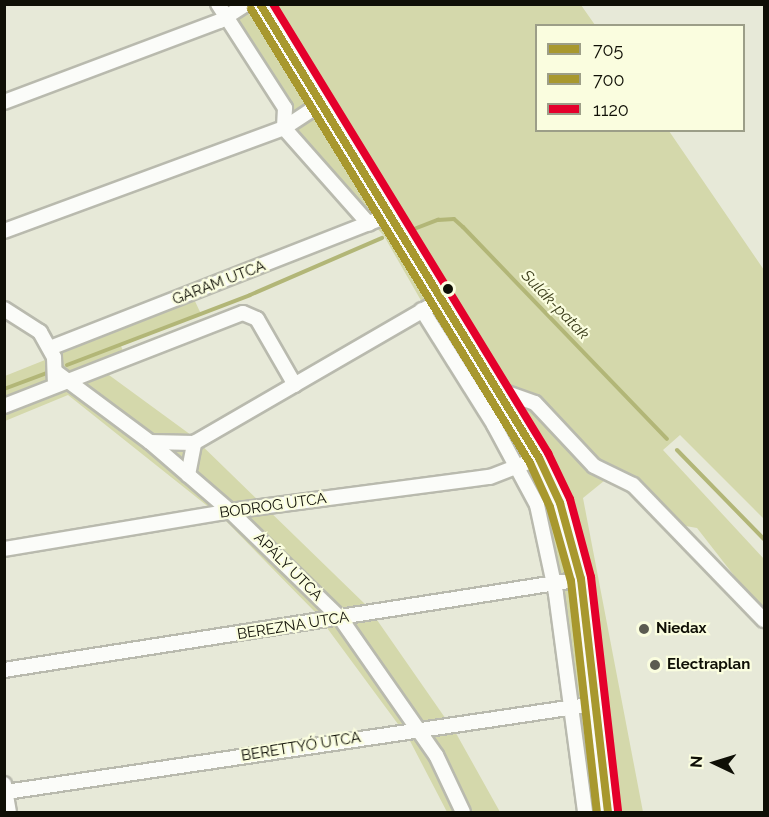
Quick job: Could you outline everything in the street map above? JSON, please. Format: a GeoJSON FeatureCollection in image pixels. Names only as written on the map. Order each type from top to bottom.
{"type":"FeatureCollection","features":[{"type":"Feature","properties":{"kind":"main road"},"geometry":{"type":"LineString","coordinates":[[260,4],[387,216],[539,458],[560,503],[581,579],[608,813]]}},
{"type":"Feature","properties":{"kind":"street"},"geometry":{"type":"LineString","coordinates":[[218,4],[285,108],[284,128],[369,224]]}},
{"type":"Feature","properties":{"kind":"street"},"geometry":{"type":"LineString","coordinates":[[4,102],[227,16],[246,4]]}},
{"type":"Feature","properties":{"kind":"street"},"geometry":{"type":"LineString","coordinates":[[4,231],[284,128],[319,105]]}},
{"type":"Feature","properties":{"kind":"street","name":"GARAM UTCA"},"geometry":{"type":"LineString","coordinates":[[50,348],[387,216]]}},
{"type":"Feature","properties":{"kind":"street"},"geometry":{"type":"LineString","coordinates":[[150,442],[194,443],[441,300]]}},
{"type":"Feature","properties":{"kind":"street"},"geometry":{"type":"LineString","coordinates":[[4,309],[27,321],[50,348],[56,372],[52,386],[44,393]]}},
{"type":"Feature","properties":{"kind":"street"},"geometry":{"type":"LineString","coordinates":[[422,310],[518,467],[537,505],[554,584],[585,813]]}},
{"type":"Feature","properties":{"kind":"street"},"geometry":{"type":"LineString","coordinates":[[4,406],[44,393],[236,315],[250,313],[265,332],[295,385]]}},
{"type":"Feature","properties":{"kind":"street","name":"APÁLY UTCA"},"geometry":{"type":"LineString","coordinates":[[56,372],[150,442],[230,511],[341,619],[415,730],[436,755],[463,813]]}},
{"type":"Feature","properties":{"kind":"street"},"geometry":{"type":"LineString","coordinates":[[496,389],[536,403],[594,466],[633,485],[765,620]]}},
{"type":"Feature","properties":{"kind":"street"},"geometry":{"type":"LineString","coordinates":[[188,475],[194,443]]}},
{"type":"Feature","properties":{"kind":"street","name":"BODROG UTCA"},"geometry":{"type":"LineString","coordinates":[[4,549],[230,511],[490,477],[539,458]]}},
{"type":"Feature","properties":{"kind":"street","name":"BEREZNA UTCA"},"geometry":{"type":"LineString","coordinates":[[4,670],[341,619],[581,579]]}},
{"type":"Feature","properties":{"kind":"street","name":"BERETTYÓ UTCA"},"geometry":{"type":"LineString","coordinates":[[5,788],[595,704]]}},
{"type":"Feature","properties":{"kind":"street"},"geometry":{"type":"LineString","coordinates":[[5,788],[9,813]]}},
{"type":"Feature","properties":{"kind":"green space"},"geometry":{"type":"Polygon","coordinates":[[[226,5],[581,5],[594,24],[535,24],[535,132],[670,132],[764,270],[764,519],[680,435],[663,450],[764,559],[764,614],[697,528],[680,525],[630,474],[615,472],[583,498],[643,812],[589,812],[544,515],[384,236],[293,132],[226,5]]]}},
{"type":"Feature","properties":{"kind":"green space"},"geometry":{"type":"Polygon","coordinates":[[[193,297],[201,314],[121,346],[125,356],[98,367],[191,435],[368,607],[457,735],[500,812],[447,812],[409,739],[316,613],[225,520],[68,395],[5,421],[5,376],[45,360],[65,347],[193,297]]]}},
{"type":"Feature","properties":{"kind":"waterway","name":"Sulák-patak"},"geometry":{"type":"LineString","coordinates":[[414,229],[438,220],[454,219],[667,439]]}},
{"type":"Feature","properties":{"kind":"waterway","name":"Sulák-patak"},"geometry":{"type":"LineString","coordinates":[[67,365],[250,295],[382,238]]}},
{"type":"Feature","properties":{"kind":"waterway","name":"Sulák-patak"},"geometry":{"type":"LineString","coordinates":[[4,389],[47,373]]}},
{"type":"Feature","properties":{"kind":"waterway","name":"Sulák-patak"},"geometry":{"type":"LineString","coordinates":[[677,450],[764,539]]}},
{"type":"Feature","properties":{"kind":"transit line","name":"705"},"geometry":{"type":"LineString","coordinates":[[260,4],[539,458],[560,503],[581,579],[608,812]]}},
{"type":"Feature","properties":{"kind":"transit line","name":"1120"},"geometry":{"type":"LineString","coordinates":[[273,4],[548,453],[570,499],[591,577],[618,811]]}},
{"type":"Feature","properties":{"kind":"transit line","name":"700"},"geometry":{"type":"LineString","coordinates":[[251,9],[530,463],[550,507],[571,581],[597,812]]}},
{"type":"Feature","properties":{"kind":"place","name":"Niedax"},"geometry":{"type":"Point","coordinates":[644,629]}},
{"type":"Feature","properties":{"kind":"place","name":"Electraplan"},"geometry":{"type":"Point","coordinates":[655,665]}}]}
